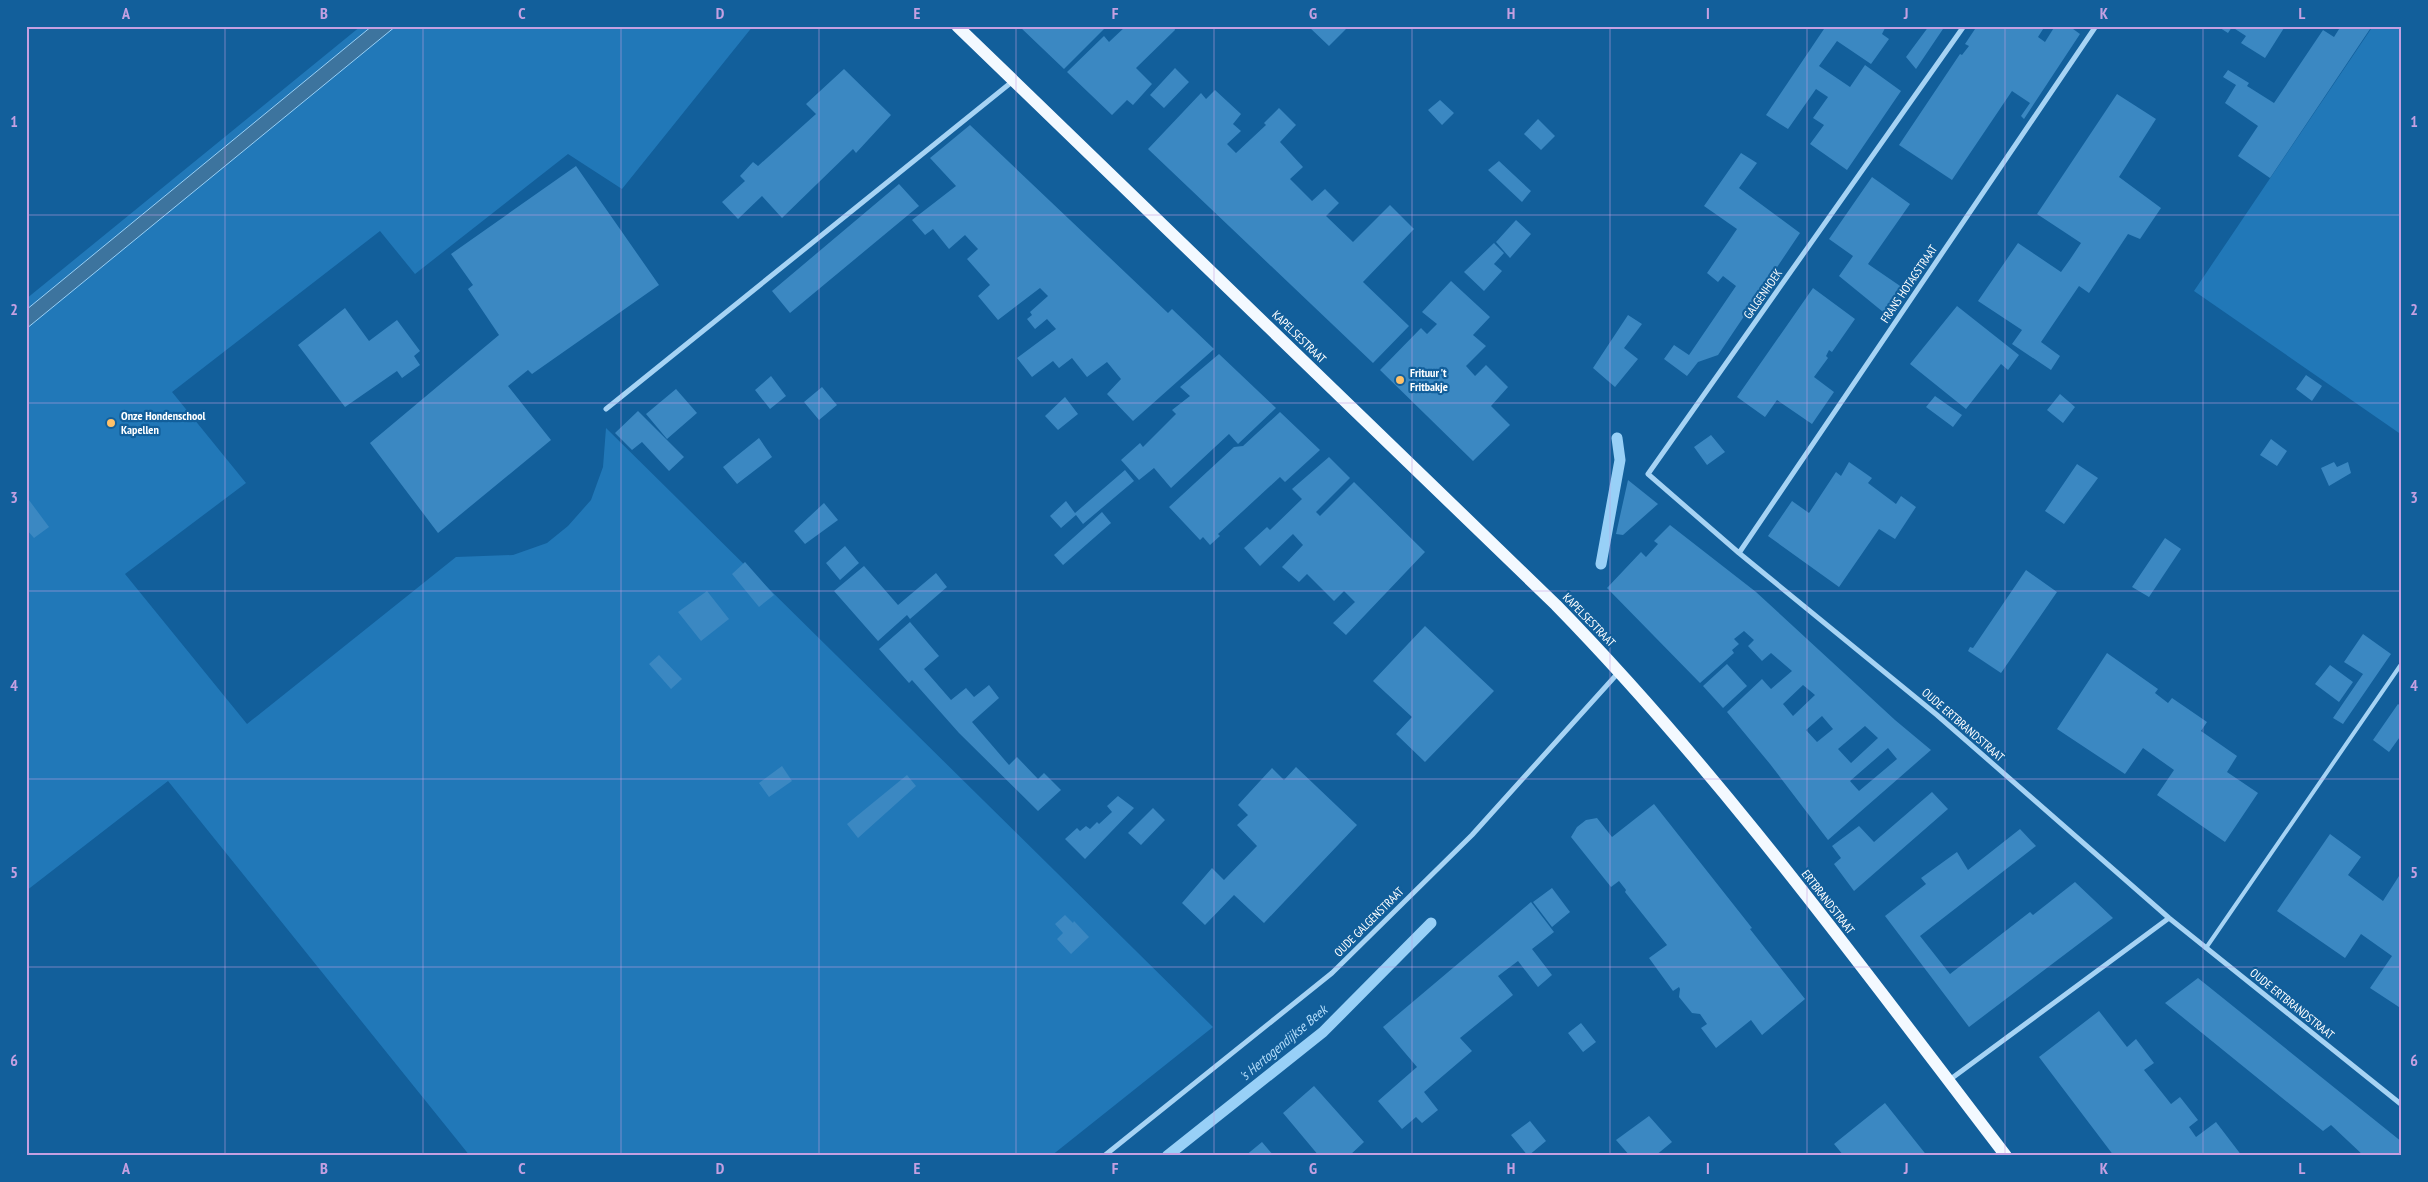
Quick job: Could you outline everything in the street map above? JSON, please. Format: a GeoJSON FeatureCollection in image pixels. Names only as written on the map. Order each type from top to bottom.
{"type":"FeatureCollection","features":[{"type":"Feature","properties":{"kind":"main road","name":"KAPELSESTRAAT"},"geometry":{"type":"LineString","coordinates":[[957,26],[1542,592],[1620,671]]}},
{"type":"Feature","properties":{"kind":"main road","name":"ERTBRANDSTRAAT"},"geometry":{"type":"LineString","coordinates":[[1620,671],[1696,758],[1776,857],[2006,1156]]}},
{"type":"Feature","properties":{"kind":"street","name":"GALGENHOEK"},"geometry":{"type":"LineString","coordinates":[[1739,553],[1648,474],[1964,26]]}},
{"type":"Feature","properties":{"kind":"street","name":"FRANS HOTAGSTRAAT"},"geometry":{"type":"LineString","coordinates":[[1739,553],[2096,26]]}},
{"type":"Feature","properties":{"kind":"street"},"geometry":{"type":"LineString","coordinates":[[606,409],[1013,80]]}},
{"type":"Feature","properties":{"kind":"street","name":"OUDE ERTBRANDSTRAAT"},"geometry":{"type":"LineString","coordinates":[[1739,553],[1937,714],[2169,918],[2402,1105]]}},
{"type":"Feature","properties":{"kind":"street","name":"OUDE GALGENSTRAAT"},"geometry":{"type":"LineString","coordinates":[[1104,1156],[1332,972],[1472,835],[1620,671]]}},
{"type":"Feature","properties":{"kind":"street"},"geometry":{"type":"LineString","coordinates":[[1948,1081],[2169,918]]}},
{"type":"Feature","properties":{"kind":"lane"},"geometry":{"type":"LineString","coordinates":[[2206,948],[2402,663]]}},
{"type":"Feature","properties":{"kind":"shaded area"},"geometry":{"type":"Polygon","coordinates":[[[361,26],[753,26],[622,189],[568,154],[415,274],[380,231],[172,392],[246,483],[125,574],[247,724],[456,557],[513,555],[547,543],[568,526],[591,500],[603,467],[606,428],[1213,1027],[1051,1156],[470,1156],[168,781],[26,891],[26,299],[361,26]]]}},
{"type":"Feature","properties":{"kind":"shaded area"},"geometry":{"type":"Polygon","coordinates":[[[372,26],[396,26],[26,329],[26,310],[372,26]]]}},
{"type":"Feature","properties":{"kind":"shaded area"},"geometry":{"type":"Polygon","coordinates":[[[2373,26],[2402,26],[2402,435],[2194,291],[2373,26]]]}},
{"type":"Feature","properties":{"kind":"building"},"geometry":{"type":"Polygon","coordinates":[[[1019,26],[1107,26],[1064,69],[1019,26]]]}},
{"type":"Feature","properties":{"kind":"building"},"geometry":{"type":"Polygon","coordinates":[[[1126,26],[1174,26],[1175,30],[1136,68],[1152,84],[1133,105],[1127,100],[1112,115],[1067,72],[1104,36],[1109,42],[1126,26]]]}},
{"type":"Feature","properties":{"kind":"building"},"geometry":{"type":"Polygon","coordinates":[[[1308,26],[1349,26],[1329,46],[1308,26]]]}},
{"type":"Feature","properties":{"kind":"building"},"geometry":{"type":"Polygon","coordinates":[[[1826,26],[1886,26],[1882,34],[1889,39],[1871,64],[1837,41],[1819,66],[1850,87],[1865,65],[1901,91],[1847,170],[1810,144],[1824,125],[1813,118],[1828,97],[1816,89],[1788,129],[1766,115],[1826,26]]]}},
{"type":"Feature","properties":{"kind":"building"},"geometry":{"type":"Polygon","coordinates":[[[1929,26],[1945,26],[1916,69],[1906,57],[1929,26]]]}},
{"type":"Feature","properties":{"kind":"building"},"geometry":{"type":"Polygon","coordinates":[[[1977,26],[2045,26],[2038,37],[2045,42],[2055,26],[2069,26],[2080,34],[2024,119],[2021,116],[2030,103],[2012,91],[1952,180],[1899,145],[1960,54],[1962,55],[1969,46],[1965,44],[1977,26]]]}},
{"type":"Feature","properties":{"kind":"building"},"geometry":{"type":"Polygon","coordinates":[[[2217,26],[2281,26],[2284,28],[2265,58],[2241,43],[2246,36],[2232,27],[2228,33],[2217,26]]]}},
{"type":"Feature","properties":{"kind":"building"},"geometry":{"type":"Polygon","coordinates":[[[2341,26],[2372,26],[2270,178],[2238,156],[2258,126],[2225,103],[2236,85],[2223,77],[2228,70],[2249,83],[2247,86],[2274,103],[2323,30],[2334,37],[2341,26]]]}},
{"type":"Feature","properties":{"kind":"building"},"geometry":{"type":"Polygon","coordinates":[[[1175,68],[1189,82],[1164,108],[1150,95],[1175,68]]]}},
{"type":"Feature","properties":{"kind":"building"},"geometry":{"type":"Polygon","coordinates":[[[844,69],[891,115],[856,153],[853,149],[782,218],[762,196],[738,219],[722,202],[745,181],[740,176],[753,162],[758,166],[816,114],[806,104],[844,69]]]}},
{"type":"Feature","properties":{"kind":"building"},"geometry":{"type":"Polygon","coordinates":[[[1215,90],[1241,114],[1233,124],[1241,131],[1227,144],[1236,153],[1266,125],[1264,123],[1279,108],[1296,125],[1280,142],[1303,167],[1290,179],[1312,201],[1325,189],[1339,203],[1326,216],[1353,242],[1390,205],[1414,229],[1363,282],[1409,326],[1373,363],[1148,149],[1201,93],[1206,99],[1215,90]]]}},
{"type":"Feature","properties":{"kind":"building"},"geometry":{"type":"Polygon","coordinates":[[[2117,94],[2156,119],[2119,177],[2161,208],[2140,239],[2128,234],[2089,293],[2079,286],[2041,342],[2060,356],[2051,370],[2012,344],[2022,330],[1978,301],[2018,243],[2061,272],[2071,258],[2081,243],[2037,214],[2117,94]]]}},
{"type":"Feature","properties":{"kind":"building"},"geometry":{"type":"Polygon","coordinates":[[[1440,100],[1454,113],[1442,125],[1428,110],[1440,100]]]}},
{"type":"Feature","properties":{"kind":"building"},"geometry":{"type":"Polygon","coordinates":[[[1538,119],[1555,136],[1541,150],[1524,134],[1538,119]]]}},
{"type":"Feature","properties":{"kind":"building"},"geometry":{"type":"Polygon","coordinates":[[[970,125],[1168,313],[1172,309],[1214,349],[1133,421],[1107,394],[1121,379],[1107,362],[1087,377],[1072,358],[1059,368],[1053,361],[1032,377],[1017,358],[1056,329],[1047,319],[1035,329],[1027,319],[1032,315],[1030,312],[1048,296],[1040,288],[998,320],[978,296],[990,285],[967,259],[978,249],[965,235],[949,249],[933,229],[925,235],[912,220],[956,186],[930,158],[970,125]]]}},
{"type":"Feature","properties":{"kind":"building"},"geometry":{"type":"Polygon","coordinates":[[[1741,153],[1757,163],[1739,188],[1800,233],[1718,355],[1698,362],[1687,376],[1664,359],[1674,345],[1689,355],[1736,286],[1723,276],[1718,282],[1707,273],[1737,229],[1704,206],[1741,153]]]}},
{"type":"Feature","properties":{"kind":"building"},"geometry":{"type":"Polygon","coordinates":[[[1499,161],[1531,191],[1522,202],[1488,170],[1499,161]]]}},
{"type":"Feature","properties":{"kind":"building"},"geometry":{"type":"Polygon","coordinates":[[[576,166],[659,285],[532,374],[528,370],[508,386],[551,440],[438,533],[370,443],[499,335],[468,289],[473,285],[451,254],[576,166]]]}},
{"type":"Feature","properties":{"kind":"building"},"geometry":{"type":"Polygon","coordinates":[[[1872,177],[1910,204],[1868,264],[1906,290],[1888,316],[1839,276],[1853,256],[1829,239],[1872,177]]]}},
{"type":"Feature","properties":{"kind":"building"},"geometry":{"type":"Polygon","coordinates":[[[899,184],[919,206],[790,313],[772,291],[899,184]]]}},
{"type":"Feature","properties":{"kind":"building"},"geometry":{"type":"Polygon","coordinates":[[[1516,220],[1531,234],[1510,258],[1496,242],[1516,220]]]}},
{"type":"Feature","properties":{"kind":"building"},"geometry":{"type":"Polygon","coordinates":[[[1494,243],[1504,253],[1494,264],[1502,271],[1484,291],[1464,272],[1494,243]]]}},
{"type":"Feature","properties":{"kind":"building"},"geometry":{"type":"Polygon","coordinates":[[[1451,281],[1490,317],[1473,335],[1486,346],[1466,366],[1475,376],[1486,365],[1508,387],[1491,406],[1510,425],[1473,461],[1380,370],[1421,328],[1427,334],[1437,324],[1422,312],[1451,281]]]}},
{"type":"Feature","properties":{"kind":"building"},"geometry":{"type":"Polygon","coordinates":[[[1813,288],[1855,319],[1832,352],[1829,350],[1826,356],[1828,358],[1814,377],[1834,392],[1812,424],[1777,400],[1765,417],[1737,397],[1813,288]]]}},
{"type":"Feature","properties":{"kind":"building"},"geometry":{"type":"Polygon","coordinates":[[[1957,306],[2019,355],[2008,370],[2001,364],[1966,409],[1910,364],[1957,306]]]}},
{"type":"Feature","properties":{"kind":"building"},"geometry":{"type":"Polygon","coordinates":[[[345,308],[369,341],[397,320],[420,351],[414,356],[420,365],[402,378],[397,371],[345,407],[298,345],[345,308]]]}},
{"type":"Feature","properties":{"kind":"building"},"geometry":{"type":"Polygon","coordinates":[[[1628,315],[1642,324],[1624,348],[1638,359],[1615,387],[1593,368],[1628,315]]]}},
{"type":"Feature","properties":{"kind":"building"},"geometry":{"type":"Polygon","coordinates":[[[1219,354],[1276,408],[1238,444],[1229,434],[1171,488],[1154,468],[1139,480],[1121,460],[1140,443],[1143,447],[1176,414],[1172,410],[1190,396],[1180,387],[1219,354]]]}},
{"type":"Feature","properties":{"kind":"building"},"geometry":{"type":"Polygon","coordinates":[[[2306,375],[2322,386],[2312,401],[2296,389],[2306,375]]]}},
{"type":"Feature","properties":{"kind":"building"},"geometry":{"type":"Polygon","coordinates":[[[771,376],[786,396],[770,409],[755,390],[771,376]]]}},
{"type":"Feature","properties":{"kind":"building"},"geometry":{"type":"Polygon","coordinates":[[[822,387],[837,405],[819,420],[804,402],[822,387]]]}},
{"type":"Feature","properties":{"kind":"building"},"geometry":{"type":"Polygon","coordinates":[[[676,389],[697,413],[667,439],[646,414],[676,389]]]}},
{"type":"Feature","properties":{"kind":"building"},"geometry":{"type":"Polygon","coordinates":[[[2060,394],[2075,407],[2063,423],[2047,410],[2060,394]]]}},
{"type":"Feature","properties":{"kind":"building"},"geometry":{"type":"Polygon","coordinates":[[[1935,396],[1962,415],[1953,427],[1926,407],[1935,396]]]}},
{"type":"Feature","properties":{"kind":"building"},"geometry":{"type":"Polygon","coordinates":[[[1065,397],[1078,414],[1058,430],[1045,416],[1065,397]]]}},
{"type":"Feature","properties":{"kind":"building"},"geometry":{"type":"Polygon","coordinates":[[[638,411],[684,457],[669,471],[642,442],[632,450],[615,433],[638,411]]]}},
{"type":"Feature","properties":{"kind":"building"},"geometry":{"type":"Polygon","coordinates":[[[1280,412],[1320,450],[1285,482],[1280,477],[1218,534],[1220,536],[1210,545],[1203,537],[1200,540],[1169,507],[1234,447],[1243,446],[1280,412]]]}},
{"type":"Feature","properties":{"kind":"building"},"geometry":{"type":"Polygon","coordinates":[[[1711,435],[1725,452],[1707,465],[1694,447],[1711,435]]]}},
{"type":"Feature","properties":{"kind":"building"},"geometry":{"type":"Polygon","coordinates":[[[759,438],[772,457],[737,484],[723,467],[759,438]]]}},
{"type":"Feature","properties":{"kind":"building"},"geometry":{"type":"Polygon","coordinates":[[[2271,439],[2287,451],[2277,466],[2260,455],[2271,439]]]}},
{"type":"Feature","properties":{"kind":"building"},"geometry":{"type":"Polygon","coordinates":[[[1329,457],[1350,478],[1316,512],[1320,516],[1354,482],[1425,552],[1346,635],[1333,623],[1355,602],[1344,591],[1334,601],[1307,574],[1299,582],[1282,567],[1303,545],[1293,534],[1260,566],[1244,548],[1267,527],[1270,530],[1302,499],[1292,489],[1329,457]]]}},
{"type":"Feature","properties":{"kind":"building"},"geometry":{"type":"Polygon","coordinates":[[[1849,462],[1872,478],[1868,483],[1896,504],[1901,496],[1916,507],[1895,539],[1879,529],[1839,587],[1768,536],[1792,501],[1809,513],[1836,472],[1841,476],[1849,462]]]}},
{"type":"Feature","properties":{"kind":"building"},"geometry":{"type":"Polygon","coordinates":[[[2334,462],[2337,467],[2348,462],[2351,473],[2329,486],[2321,468],[2334,462]]]}},
{"type":"Feature","properties":{"kind":"building"},"geometry":{"type":"Polygon","coordinates":[[[2077,464],[2098,478],[2064,524],[2045,511],[2077,464]]]}},
{"type":"Feature","properties":{"kind":"building"},"geometry":{"type":"Polygon","coordinates":[[[1125,470],[1134,481],[1083,524],[1076,515],[1061,528],[1050,516],[1066,501],[1075,513],[1125,470]]]}},
{"type":"Feature","properties":{"kind":"building"},"geometry":{"type":"Polygon","coordinates":[[[1628,480],[1658,504],[1623,535],[1616,534],[1628,480]]]}},
{"type":"Feature","properties":{"kind":"building"},"geometry":{"type":"Polygon","coordinates":[[[26,496],[49,527],[34,538],[26,529],[26,496]]]}},
{"type":"Feature","properties":{"kind":"building"},"geometry":{"type":"Polygon","coordinates":[[[824,503],[838,520],[805,544],[794,531],[824,503]]]}},
{"type":"Feature","properties":{"kind":"building"},"geometry":{"type":"Polygon","coordinates":[[[1102,512],[1111,523],[1063,565],[1054,555],[1102,512]]]}},
{"type":"Feature","properties":{"kind":"building"},"geometry":{"type":"Polygon","coordinates":[[[1670,525],[1756,592],[1895,720],[1931,750],[1828,840],[1770,764],[1727,712],[1762,679],[1771,689],[1792,671],[1771,653],[1762,661],[1748,646],[1754,640],[1744,631],[1734,639],[1739,644],[1732,650],[1734,653],[1700,683],[1607,588],[1641,552],[1646,557],[1658,544],[1654,541],[1670,525]],[[1803,685],[1783,704],[1793,716],[1815,695],[1803,685]],[[1822,716],[1806,730],[1817,742],[1833,729],[1822,716]],[[1865,726],[1838,749],[1851,763],[1878,738],[1865,726]],[[1888,748],[1850,781],[1859,791],[1897,759],[1888,748]]]}},
{"type":"Feature","properties":{"kind":"building"},"geometry":{"type":"Polygon","coordinates":[[[2165,538],[2181,549],[2149,597],[2132,587],[2165,538]]]}},
{"type":"Feature","properties":{"kind":"building"},"geometry":{"type":"Polygon","coordinates":[[[845,546],[859,563],[840,580],[826,563],[845,546]]]}},
{"type":"Feature","properties":{"kind":"building"},"geometry":{"type":"Polygon","coordinates":[[[745,562],[774,595],[759,607],[732,574],[745,562]]]}},
{"type":"Feature","properties":{"kind":"building"},"geometry":{"type":"Polygon","coordinates":[[[864,566],[898,605],[936,573],[947,587],[910,619],[907,615],[878,641],[834,591],[864,566]]]}},
{"type":"Feature","properties":{"kind":"building"},"geometry":{"type":"Polygon","coordinates":[[[2026,570],[2057,592],[2001,673],[1968,651],[1970,647],[1973,648],[2026,570]]]}},
{"type":"Feature","properties":{"kind":"building"},"geometry":{"type":"Polygon","coordinates":[[[707,591],[729,619],[701,641],[678,612],[707,591]]]}},
{"type":"Feature","properties":{"kind":"building"},"geometry":{"type":"Polygon","coordinates":[[[910,622],[939,656],[924,669],[951,700],[966,688],[974,697],[989,685],[999,698],[972,722],[1009,765],[1017,757],[1038,779],[1044,773],[1061,790],[1038,811],[959,733],[912,680],[909,683],[879,649],[910,622]]]}},
{"type":"Feature","properties":{"kind":"building"},"geometry":{"type":"Polygon","coordinates":[[[1425,626],[1494,691],[1425,762],[1396,734],[1412,717],[1373,681],[1425,626]]]}},
{"type":"Feature","properties":{"kind":"building"},"geometry":{"type":"Polygon","coordinates":[[[2363,634],[2391,654],[2343,724],[2333,718],[2363,674],[2344,662],[2363,634]]]}},
{"type":"Feature","properties":{"kind":"building"},"geometry":{"type":"Polygon","coordinates":[[[2107,653],[2158,689],[2155,693],[2168,703],[2172,698],[2207,722],[2201,731],[2237,756],[2227,772],[2258,793],[2225,842],[2157,795],[2174,770],[2143,748],[2125,774],[2057,729],[2107,653]]]}},
{"type":"Feature","properties":{"kind":"building"},"geometry":{"type":"Polygon","coordinates":[[[659,655],[682,679],[671,689],[649,664],[659,655]]]}},
{"type":"Feature","properties":{"kind":"building"},"geometry":{"type":"Polygon","coordinates":[[[1727,664],[1747,686],[1723,708],[1703,686],[1727,664]]]}},
{"type":"Feature","properties":{"kind":"building"},"geometry":{"type":"Polygon","coordinates":[[[2330,665],[2353,682],[2339,702],[2315,684],[2330,665]]]}},
{"type":"Feature","properties":{"kind":"building"},"geometry":{"type":"Polygon","coordinates":[[[2398,704],[2402,707],[2402,734],[2389,752],[2373,740],[2398,704]]]}},
{"type":"Feature","properties":{"kind":"building"},"geometry":{"type":"Polygon","coordinates":[[[782,766],[792,781],[769,797],[759,783],[782,766]]]}},
{"type":"Feature","properties":{"kind":"building"},"geometry":{"type":"Polygon","coordinates":[[[1296,767],[1357,825],[1264,923],[1234,895],[1205,925],[1182,903],[1212,868],[1224,880],[1257,846],[1237,825],[1248,815],[1238,805],[1272,768],[1284,780],[1296,767]]]}},
{"type":"Feature","properties":{"kind":"building"},"geometry":{"type":"Polygon","coordinates":[[[907,775],[916,786],[858,838],[847,824],[907,775]]]}},
{"type":"Feature","properties":{"kind":"building"},"geometry":{"type":"Polygon","coordinates":[[[1932,792],[1948,809],[1854,891],[1834,864],[1841,858],[1832,846],[1859,826],[1874,842],[1932,792]]]}},
{"type":"Feature","properties":{"kind":"building"},"geometry":{"type":"Polygon","coordinates":[[[1118,796],[1134,808],[1085,859],[1065,839],[1077,828],[1080,831],[1086,826],[1090,829],[1097,822],[1099,824],[1112,812],[1107,806],[1118,796]]]}},
{"type":"Feature","properties":{"kind":"building"},"geometry":{"type":"Polygon","coordinates":[[[1654,804],[1752,928],[1750,929],[1805,999],[1762,1035],[1751,1020],[1716,1048],[1701,1028],[1707,1024],[1700,1014],[1692,1013],[1679,997],[1679,987],[1673,991],[1649,958],[1667,945],[1625,892],[1626,890],[1619,881],[1611,887],[1571,837],[1577,827],[1586,820],[1597,818],[1612,837],[1654,804]]]}},
{"type":"Feature","properties":{"kind":"building"},"geometry":{"type":"Polygon","coordinates":[[[1153,808],[1165,820],[1141,845],[1128,833],[1153,808]]]}},
{"type":"Feature","properties":{"kind":"building"},"geometry":{"type":"Polygon","coordinates":[[[2020,829],[2036,846],[1920,936],[1950,974],[2030,912],[2033,915],[2075,882],[2113,918],[1969,1027],[1885,916],[1926,884],[1921,878],[1957,852],[1968,870],[2020,829]]]}},
{"type":"Feature","properties":{"kind":"building"},"geometry":{"type":"Polygon","coordinates":[[[2330,834],[2361,857],[2348,875],[2383,901],[2399,876],[2402,878],[2402,1009],[2370,988],[2392,956],[2361,934],[2345,958],[2277,911],[2330,834]]]}},
{"type":"Feature","properties":{"kind":"building"},"geometry":{"type":"Polygon","coordinates":[[[1552,888],[1570,912],[1552,927],[1533,902],[1552,888]]]}},
{"type":"Feature","properties":{"kind":"building"},"geometry":{"type":"Polygon","coordinates":[[[1531,902],[1554,932],[1532,949],[1552,975],[1538,987],[1518,961],[1498,976],[1513,995],[1460,1038],[1472,1051],[1424,1092],[1438,1110],[1422,1123],[1416,1117],[1402,1129],[1378,1101],[1417,1067],[1383,1027],[1531,902]]]}},
{"type":"Feature","properties":{"kind":"building"},"geometry":{"type":"Polygon","coordinates":[[[1065,915],[1073,923],[1074,921],[1089,937],[1071,954],[1057,939],[1063,933],[1055,924],[1065,915]]]}},
{"type":"Feature","properties":{"kind":"building"},"geometry":{"type":"Polygon","coordinates":[[[2198,978],[2402,1142],[2402,1156],[2364,1156],[2331,1125],[2323,1131],[2165,1003],[2198,978]]]}},
{"type":"Feature","properties":{"kind":"building"},"geometry":{"type":"Polygon","coordinates":[[[2099,1011],[2127,1047],[2136,1039],[2154,1063],[2144,1070],[2171,1104],[2180,1097],[2198,1120],[2189,1127],[2196,1137],[2216,1122],[2242,1156],[2114,1156],[2039,1057],[2099,1011]]]}},
{"type":"Feature","properties":{"kind":"building"},"geometry":{"type":"Polygon","coordinates":[[[1581,1023],[1596,1042],[1583,1052],[1568,1033],[1581,1023]]]}},
{"type":"Feature","properties":{"kind":"building"},"geometry":{"type":"Polygon","coordinates":[[[1314,1086],[1364,1142],[1349,1156],[1319,1156],[1283,1113],[1314,1086]]]}},
{"type":"Feature","properties":{"kind":"building"},"geometry":{"type":"Polygon","coordinates":[[[1885,1103],[1927,1156],[1844,1156],[1834,1144],[1885,1103]]]}},
{"type":"Feature","properties":{"kind":"building"},"geometry":{"type":"Polygon","coordinates":[[[1649,1116],[1672,1142],[1655,1156],[1630,1156],[1616,1140],[1649,1116]]]}},
{"type":"Feature","properties":{"kind":"building"},"geometry":{"type":"Polygon","coordinates":[[[1530,1121],[1546,1141],[1528,1156],[1511,1135],[1530,1121]]]}},
{"type":"Feature","properties":{"kind":"building"},"geometry":{"type":"Polygon","coordinates":[[[1262,1142],[1274,1156],[1245,1156],[1262,1142]]]}},
{"type":"Feature","properties":{"kind":"waterway","name":"'s Hertogendijkse Beek"},"geometry":{"type":"LineString","coordinates":[[1601,564],[1620,460],[1617,438]]}},
{"type":"Feature","properties":{"kind":"waterway","name":"'s Hertogendijkse Beek"},"geometry":{"type":"LineString","coordinates":[[1167,1156],[1323,1032],[1431,923]]}},
{"type":"Feature","properties":{"kind":"place","name":"Frituur 't Fritbakje"},"geometry":{"type":"Point","coordinates":[1400,380]}},
{"type":"Feature","properties":{"kind":"place","name":"Onze Hondenschool Kapellen"},"geometry":{"type":"Point","coordinates":[111,423]}}]}
